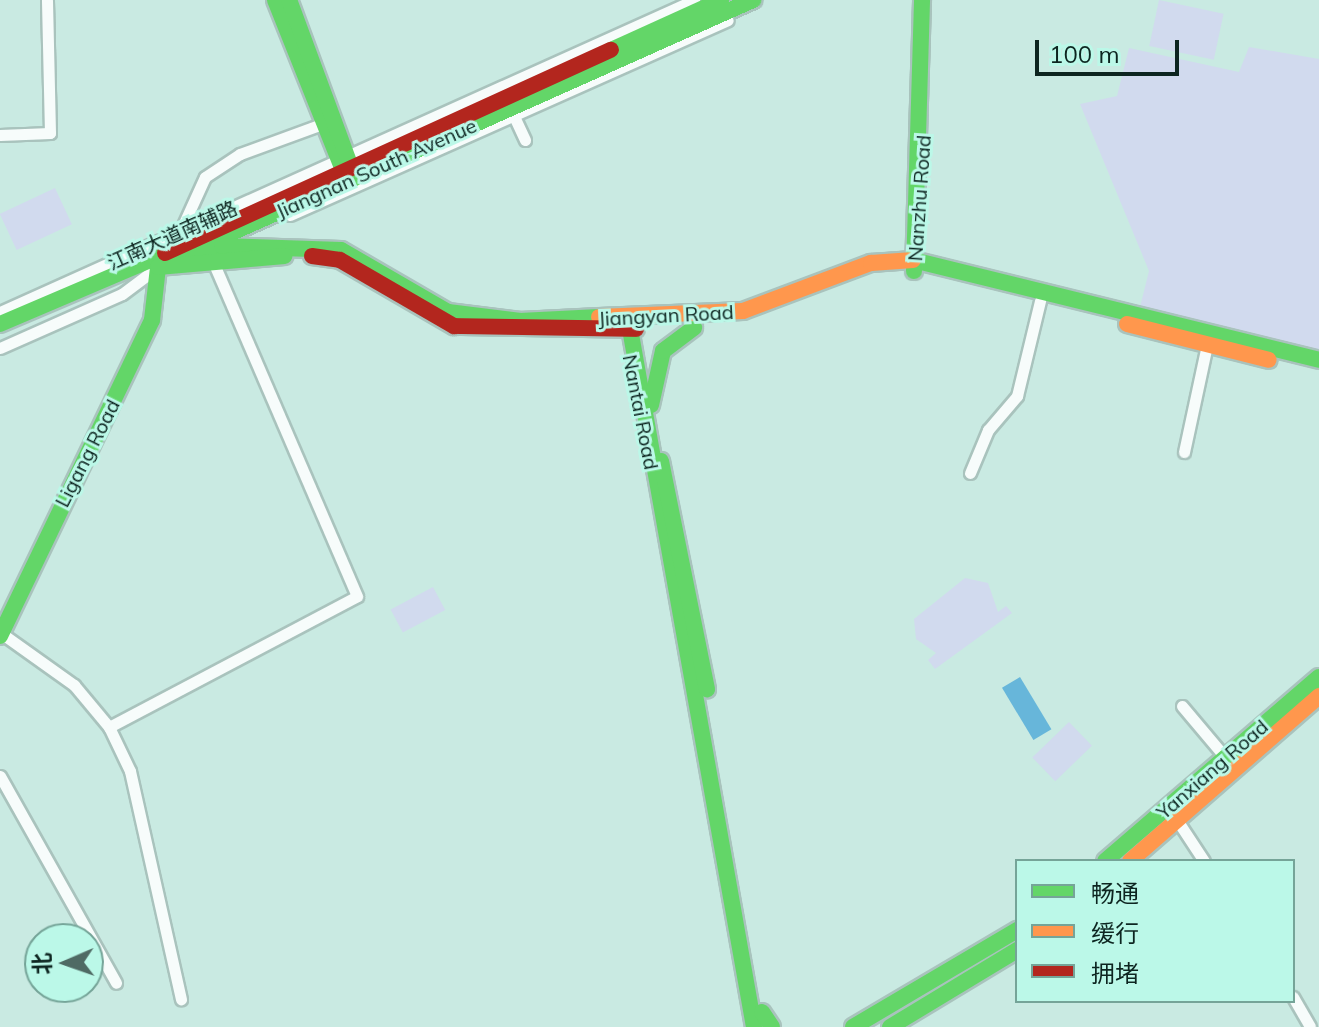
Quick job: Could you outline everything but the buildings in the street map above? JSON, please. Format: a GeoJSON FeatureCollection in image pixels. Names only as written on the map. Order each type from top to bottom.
{"type":"FeatureCollection","features":[{"type":"Feature","properties":{"kind":"main road"},"geometry":{"type":"LineString","coordinates":[[275,0],[349,165]]}},
{"type":"Feature","properties":{"kind":"main road"},"geometry":{"type":"LineString","coordinates":[[289,0],[330,121]]}},
{"type":"Feature","properties":{"kind":"main road","name":"Jiangnan South Avenue"},"geometry":{"type":"LineString","coordinates":[[475,110],[512,112],[676,27],[721,0]]}},
{"type":"Feature","properties":{"kind":"main road","name":"Nanzhu Road"},"geometry":{"type":"LineString","coordinates":[[914,264],[922,0]]}},
{"type":"Feature","properties":{"kind":"main road","name":"Jiangnan South Avenue"},"geometry":{"type":"LineString","coordinates":[[0,336],[31,316],[349,165],[676,27],[750,2]]}},
{"type":"Feature","properties":{"kind":"main road","name":"Jiangnan South Avenue"},"geometry":{"type":"LineString","coordinates":[[194,250],[270,216],[349,165]]}},
{"type":"Feature","properties":{"kind":"main road"},"geometry":{"type":"LineString","coordinates":[[270,216],[275,244]]}},
{"type":"Feature","properties":{"kind":"main road","name":"Jiangyan Road"},"geometry":{"type":"LineString","coordinates":[[154,257],[194,250],[275,244],[341,250],[464,317],[694,328],[750,320],[868,276],[914,264],[1040,301],[1319,371]]}},
{"type":"Feature","properties":{"kind":"main road","name":"Jiangyan Road"},"geometry":{"type":"LineString","coordinates":[[154,257],[340,260],[466,328],[631,326],[743,311],[871,263],[914,264],[1319,360]]}},
{"type":"Feature","properties":{"kind":"main road","name":"Ligang Road"},"geometry":{"type":"LineString","coordinates":[[1,635],[152,320],[154,257]]}},
{"type":"Feature","properties":{"kind":"main road","name":"Jiangnan South Avenue"},"geometry":{"type":"LineString","coordinates":[[0,324],[31,316]]}},
{"type":"Feature","properties":{"kind":"main road","name":"Nantai Road"},"geometry":{"type":"LineString","coordinates":[[631,326],[651,405],[760,1022]]}},
{"type":"Feature","properties":{"kind":"main road","name":"Nantai Road"},"geometry":{"type":"LineString","coordinates":[[631,326],[760,1022]]}},
{"type":"Feature","properties":{"kind":"main road"},"geometry":{"type":"LineString","coordinates":[[651,405],[663,351],[694,328]]}},
{"type":"Feature","properties":{"kind":"main road","name":"Yanxiang Road"},"geometry":{"type":"LineString","coordinates":[[1107,859],[1319,677]]}},
{"type":"Feature","properties":{"kind":"main road","name":"Yanxiang Road"},"geometry":{"type":"LineString","coordinates":[[1132,859],[1319,696]]}},
{"type":"Feature","properties":{"kind":"main road"},"geometry":{"type":"LineString","coordinates":[[853,1027],[1015,931]]}},
{"type":"Feature","properties":{"kind":"main road"},"geometry":{"type":"LineString","coordinates":[[890,1027],[1015,951]]}},
{"type":"Feature","properties":{"kind":"main road"},"geometry":{"type":"LineString","coordinates":[[760,1022],[772,1027]]}},
{"type":"Feature","properties":{"kind":"street"},"geometry":{"type":"LineString","coordinates":[[0,135],[50,133],[47,0]]}},
{"type":"Feature","properties":{"kind":"street"},"geometry":{"type":"LineString","coordinates":[[676,27],[694,0]]}},
{"type":"Feature","properties":{"kind":"street","name":"江南大道南辅路"},"geometry":{"type":"LineString","coordinates":[[154,257],[180,232],[349,165],[475,110]]}},
{"type":"Feature","properties":{"kind":"street"},"geometry":{"type":"LineString","coordinates":[[512,112],[525,140]]}},
{"type":"Feature","properties":{"kind":"street","name":"江南大道南辅路"},"geometry":{"type":"LineString","coordinates":[[270,216],[309,209],[512,112]]}},
{"type":"Feature","properties":{"kind":"street"},"geometry":{"type":"LineString","coordinates":[[180,232],[205,177],[240,154],[330,121]]}},
{"type":"Feature","properties":{"kind":"street"},"geometry":{"type":"LineString","coordinates":[[109,727],[357,596],[212,258]]}},
{"type":"Feature","properties":{"kind":"street"},"geometry":{"type":"LineString","coordinates":[[970,473],[988,430],[1017,396],[1040,301]]}},
{"type":"Feature","properties":{"kind":"street"},"geometry":{"type":"LineString","coordinates":[[0,312],[31,316]]}},
{"type":"Feature","properties":{"kind":"street"},"geometry":{"type":"LineString","coordinates":[[0,348],[31,316]]}},
{"type":"Feature","properties":{"kind":"street"},"geometry":{"type":"LineString","coordinates":[[1184,452],[1207,345]]}},
{"type":"Feature","properties":{"kind":"street"},"geometry":{"type":"LineString","coordinates":[[1,635],[74,685],[109,727],[130,771],[181,999]]}},
{"type":"Feature","properties":{"kind":"street"},"geometry":{"type":"LineString","coordinates":[[1182,706],[1225,757]]}},
{"type":"Feature","properties":{"kind":"street"},"geometry":{"type":"LineString","coordinates":[[0,776],[116,983]]}},
{"type":"Feature","properties":{"kind":"street"},"geometry":{"type":"LineString","coordinates":[[1177,820],[1203,859]]}},
{"type":"Feature","properties":{"kind":"street"},"geometry":{"type":"LineString","coordinates":[[1295,1001],[1310,1027]]}},
{"type":"Feature","properties":{"kind":"shaded area"},"geometry":{"type":"Polygon","coordinates":[[[1159,0],[1224,14],[1214,60],[1149,46],[1159,0]]]}},
{"type":"Feature","properties":{"kind":"shaded area"},"geometry":{"type":"Polygon","coordinates":[[[1249,47],[1319,59],[1319,351],[1140,307],[1149,271],[1080,104],[1117,96],[1129,48],[1239,72],[1249,47]]]}},
{"type":"Feature","properties":{"kind":"shaded area"},"geometry":{"type":"Polygon","coordinates":[[[55,188],[72,224],[17,250],[0,214],[55,188]]]}},
{"type":"Feature","properties":{"kind":"shaded area"},"geometry":{"type":"Polygon","coordinates":[[[965,578],[988,583],[998,612],[1006,606],[1012,613],[935,669],[928,660],[936,653],[916,639],[914,619],[965,578]]]}},
{"type":"Feature","properties":{"kind":"shaded area"},"geometry":{"type":"Polygon","coordinates":[[[433,587],[445,610],[403,632],[391,610],[433,587]]]}},
{"type":"Feature","properties":{"kind":"shaded area"},"geometry":{"type":"Polygon","coordinates":[[[1069,722],[1092,746],[1055,781],[1032,757],[1069,722]]]}},
{"type":"Feature","properties":{"kind":"water"},"geometry":{"type":"Polygon","coordinates":[[[1020,677],[1051,729],[1033,740],[1002,688],[1020,677]]]}},
{"type":"Feature","properties":{"kind":"traffic: fast"},"geometry":{"type":"LineString","coordinates":[[275,0],[343,170],[355,178],[289,0]]}},
{"type":"Feature","properties":{"kind":"traffic: fast"},"geometry":{"type":"LineString","coordinates":[[611,50],[721,0]]}},
{"type":"Feature","properties":{"kind":"traffic: fast"},"geometry":{"type":"LineString","coordinates":[[211,242],[753,0]]}},
{"type":"Feature","properties":{"kind":"traffic: fast"},"geometry":{"type":"LineString","coordinates":[[914,271],[922,0]]}},
{"type":"Feature","properties":{"kind":"traffic: fast"},"geometry":{"type":"LineString","coordinates":[[0,324],[155,258],[222,246],[341,250],[448,312],[520,321],[599,317]]}},
{"type":"Feature","properties":{"kind":"traffic: fast"},"geometry":{"type":"LineString","coordinates":[[0,636],[152,320],[158,267],[285,256]]}},
{"type":"Feature","properties":{"kind":"traffic: fast"},"geometry":{"type":"LineString","coordinates":[[913,260],[1319,360]]}},
{"type":"Feature","properties":{"kind":"traffic: fast"},"geometry":{"type":"LineString","coordinates":[[629,323],[754,1027]]}},
{"type":"Feature","properties":{"kind":"traffic: fast"},"geometry":{"type":"LineString","coordinates":[[651,405],[663,351],[694,328]]}},
{"type":"Feature","properties":{"kind":"traffic: fast"},"geometry":{"type":"LineString","coordinates":[[661,461],[707,689]]}},
{"type":"Feature","properties":{"kind":"traffic: fast"},"geometry":{"type":"LineString","coordinates":[[1107,859],[1319,677]]}},
{"type":"Feature","properties":{"kind":"traffic: fast"},"geometry":{"type":"LineString","coordinates":[[853,1027],[1015,931]]}},
{"type":"Feature","properties":{"kind":"traffic: fast"},"geometry":{"type":"LineString","coordinates":[[890,1027],[1015,951]]}},
{"type":"Feature","properties":{"kind":"traffic: fast"},"geometry":{"type":"LineString","coordinates":[[762,1012],[772,1027]]}},
{"type":"Feature","properties":{"kind":"traffic: slow"},"geometry":{"type":"LineString","coordinates":[[599,317],[743,311],[871,263],[913,260]]}},
{"type":"Feature","properties":{"kind":"traffic: slow"},"geometry":{"type":"LineString","coordinates":[[1127,324],[1269,360]]}},
{"type":"Feature","properties":{"kind":"traffic: slow"},"geometry":{"type":"LineString","coordinates":[[1132,859],[1319,696]]}},
{"type":"Feature","properties":{"kind":"traffic: jam"},"geometry":{"type":"LineString","coordinates":[[165,253],[611,50]]}},
{"type":"Feature","properties":{"kind":"traffic: jam"},"geometry":{"type":"LineString","coordinates":[[312,256],[340,260],[454,326],[636,329]]}}]}
